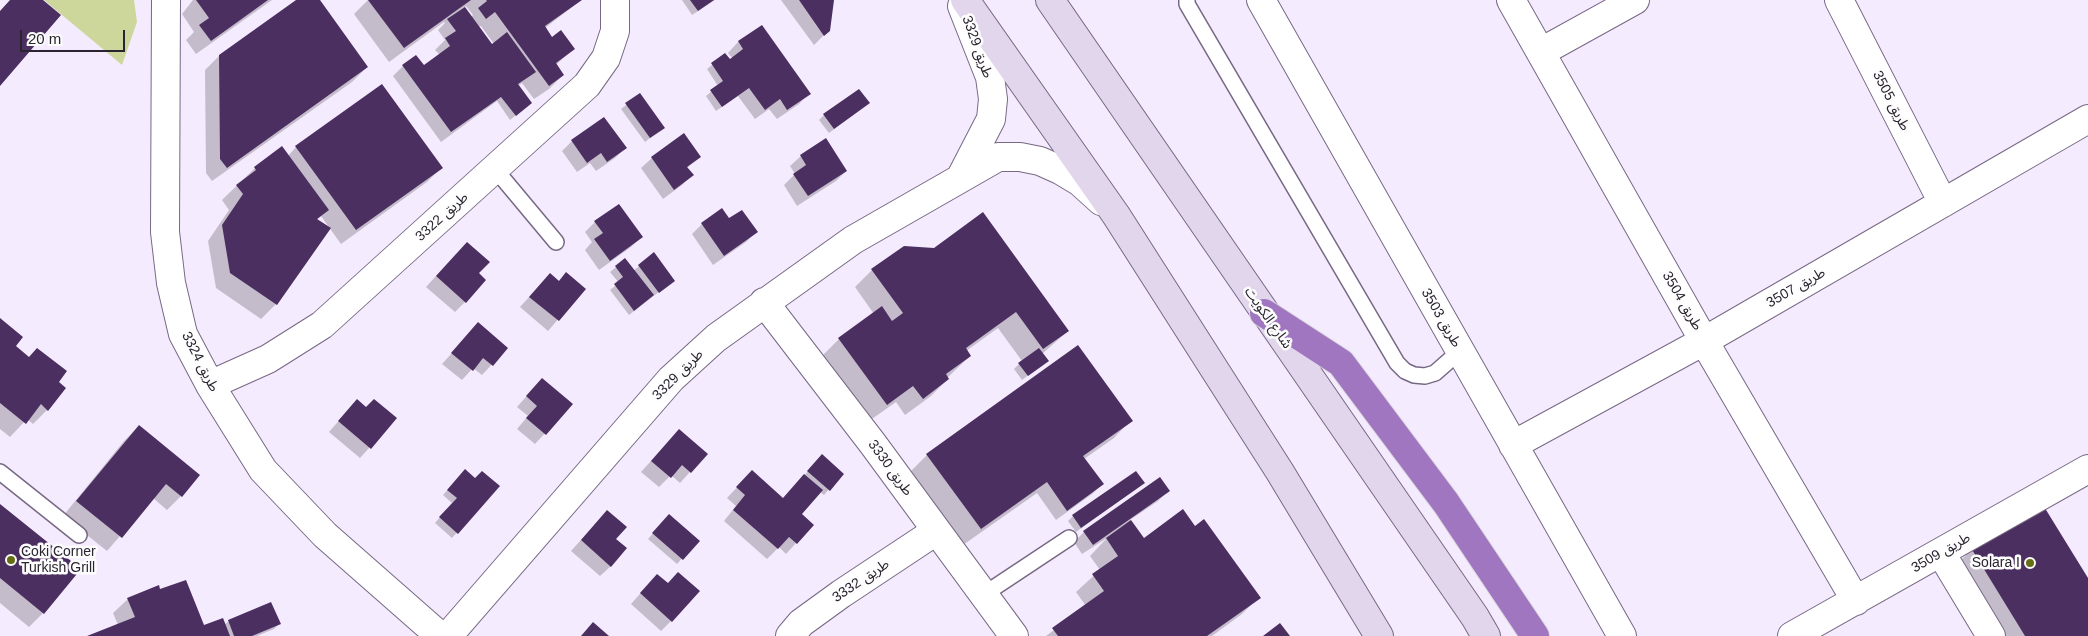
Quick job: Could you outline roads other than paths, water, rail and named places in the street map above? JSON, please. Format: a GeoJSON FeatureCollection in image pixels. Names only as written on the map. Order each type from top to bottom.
{"type":"FeatureCollection","features":[{"type":"Feature","properties":{"kind":"highway"},"geometry":{"type":"LineString","coordinates":[[1264,313],[1341,363],[1446,503],[1535,636]]}},
{"type":"Feature","properties":{"kind":"main road"},"geometry":{"type":"LineString","coordinates":[[965,0],[1116,215],[1280,472],[1379,636]]}},
{"type":"Feature","properties":{"kind":"main road","name":"شارع الكويت"},"geometry":{"type":"LineString","coordinates":[[1050,0],[1475,617],[1486,636]]}},
{"type":"Feature","properties":{"kind":"street","name":"طريق 3324"},"geometry":{"type":"LineString","coordinates":[[166,0],[165,232],[172,283],[183,334],[210,385],[262,470],[325,536],[440,636]]}},
{"type":"Feature","properties":{"kind":"street","name":"طريق 3322"},"geometry":{"type":"LineString","coordinates":[[210,385],[268,359],[322,325],[587,85],[606,58],[615,31],[616,0]]}},
{"type":"Feature","properties":{"kind":"street","name":"طريق 3329"},"geometry":{"type":"LineString","coordinates":[[959,0],[990,77],[993,99],[991,119],[962,177]]}},
{"type":"Feature","properties":{"kind":"street","name":"طريق 3503"},"geometry":{"type":"LineString","coordinates":[[1261,0],[1622,636]]}},
{"type":"Feature","properties":{"kind":"street","name":"طريق 3504"},"geometry":{"type":"LineString","coordinates":[[1511,0],[1704,341],[1856,601]]}},
{"type":"Feature","properties":{"kind":"street"},"geometry":{"type":"LineString","coordinates":[[1541,52],[1635,0]]}},
{"type":"Feature","properties":{"kind":"street","name":"طريق 3505"},"geometry":{"type":"LineString","coordinates":[[1839,0],[1943,203]]}},
{"type":"Feature","properties":{"kind":"street","name":"طريق 3507"},"geometry":{"type":"LineString","coordinates":[[1513,445],[1704,341],[1943,203],[2084,130]]}},
{"type":"Feature","properties":{"kind":"street","name":"طريق 3329"},"geometry":{"type":"LineString","coordinates":[[448,636],[671,380],[716,338],[853,240],[998,157],[1020,157],[1040,161],[1060,170],[1080,182],[1116,215]]}},
{"type":"Feature","properties":{"kind":"street","name":"طريق 3330"},"geometry":{"type":"LineString","coordinates":[[764,302],[1014,636]]}},
{"type":"Feature","properties":{"kind":"street","name":"طريق 3509"},"geometry":{"type":"LineString","coordinates":[[1792,636],[1941,554],[2088,469]]}},
{"type":"Feature","properties":{"kind":"street","name":"طريق 3332"},"geometry":{"type":"LineString","coordinates":[[790,636],[801,623],[841,594],[936,531]]}},
{"type":"Feature","properties":{"kind":"street"},"geometry":{"type":"LineString","coordinates":[[1941,554],[1991,636]]}},
{"type":"Feature","properties":{"kind":"lane"},"geometry":{"type":"LineString","coordinates":[[1187,0],[1397,363],[1404,371],[1414,375],[1425,376],[1435,373],[1460,351]]}},
{"type":"Feature","properties":{"kind":"lane"},"geometry":{"type":"LineString","coordinates":[[495,169],[556,242]]}},
{"type":"Feature","properties":{"kind":"lane"},"geometry":{"type":"LineString","coordinates":[[0,472],[79,536]]}},
{"type":"Feature","properties":{"kind":"lane"},"geometry":{"type":"LineString","coordinates":[[983,595],[1069,538]]}},
{"type":"Feature","properties":{"kind":"place","name":"Coki Corner Turkish Grill"},"geometry":{"type":"Point","coordinates":[11,560]}},
{"type":"Feature","properties":{"kind":"place","name":"Solara I"},"geometry":{"type":"Point","coordinates":[2030,563]}}]}
